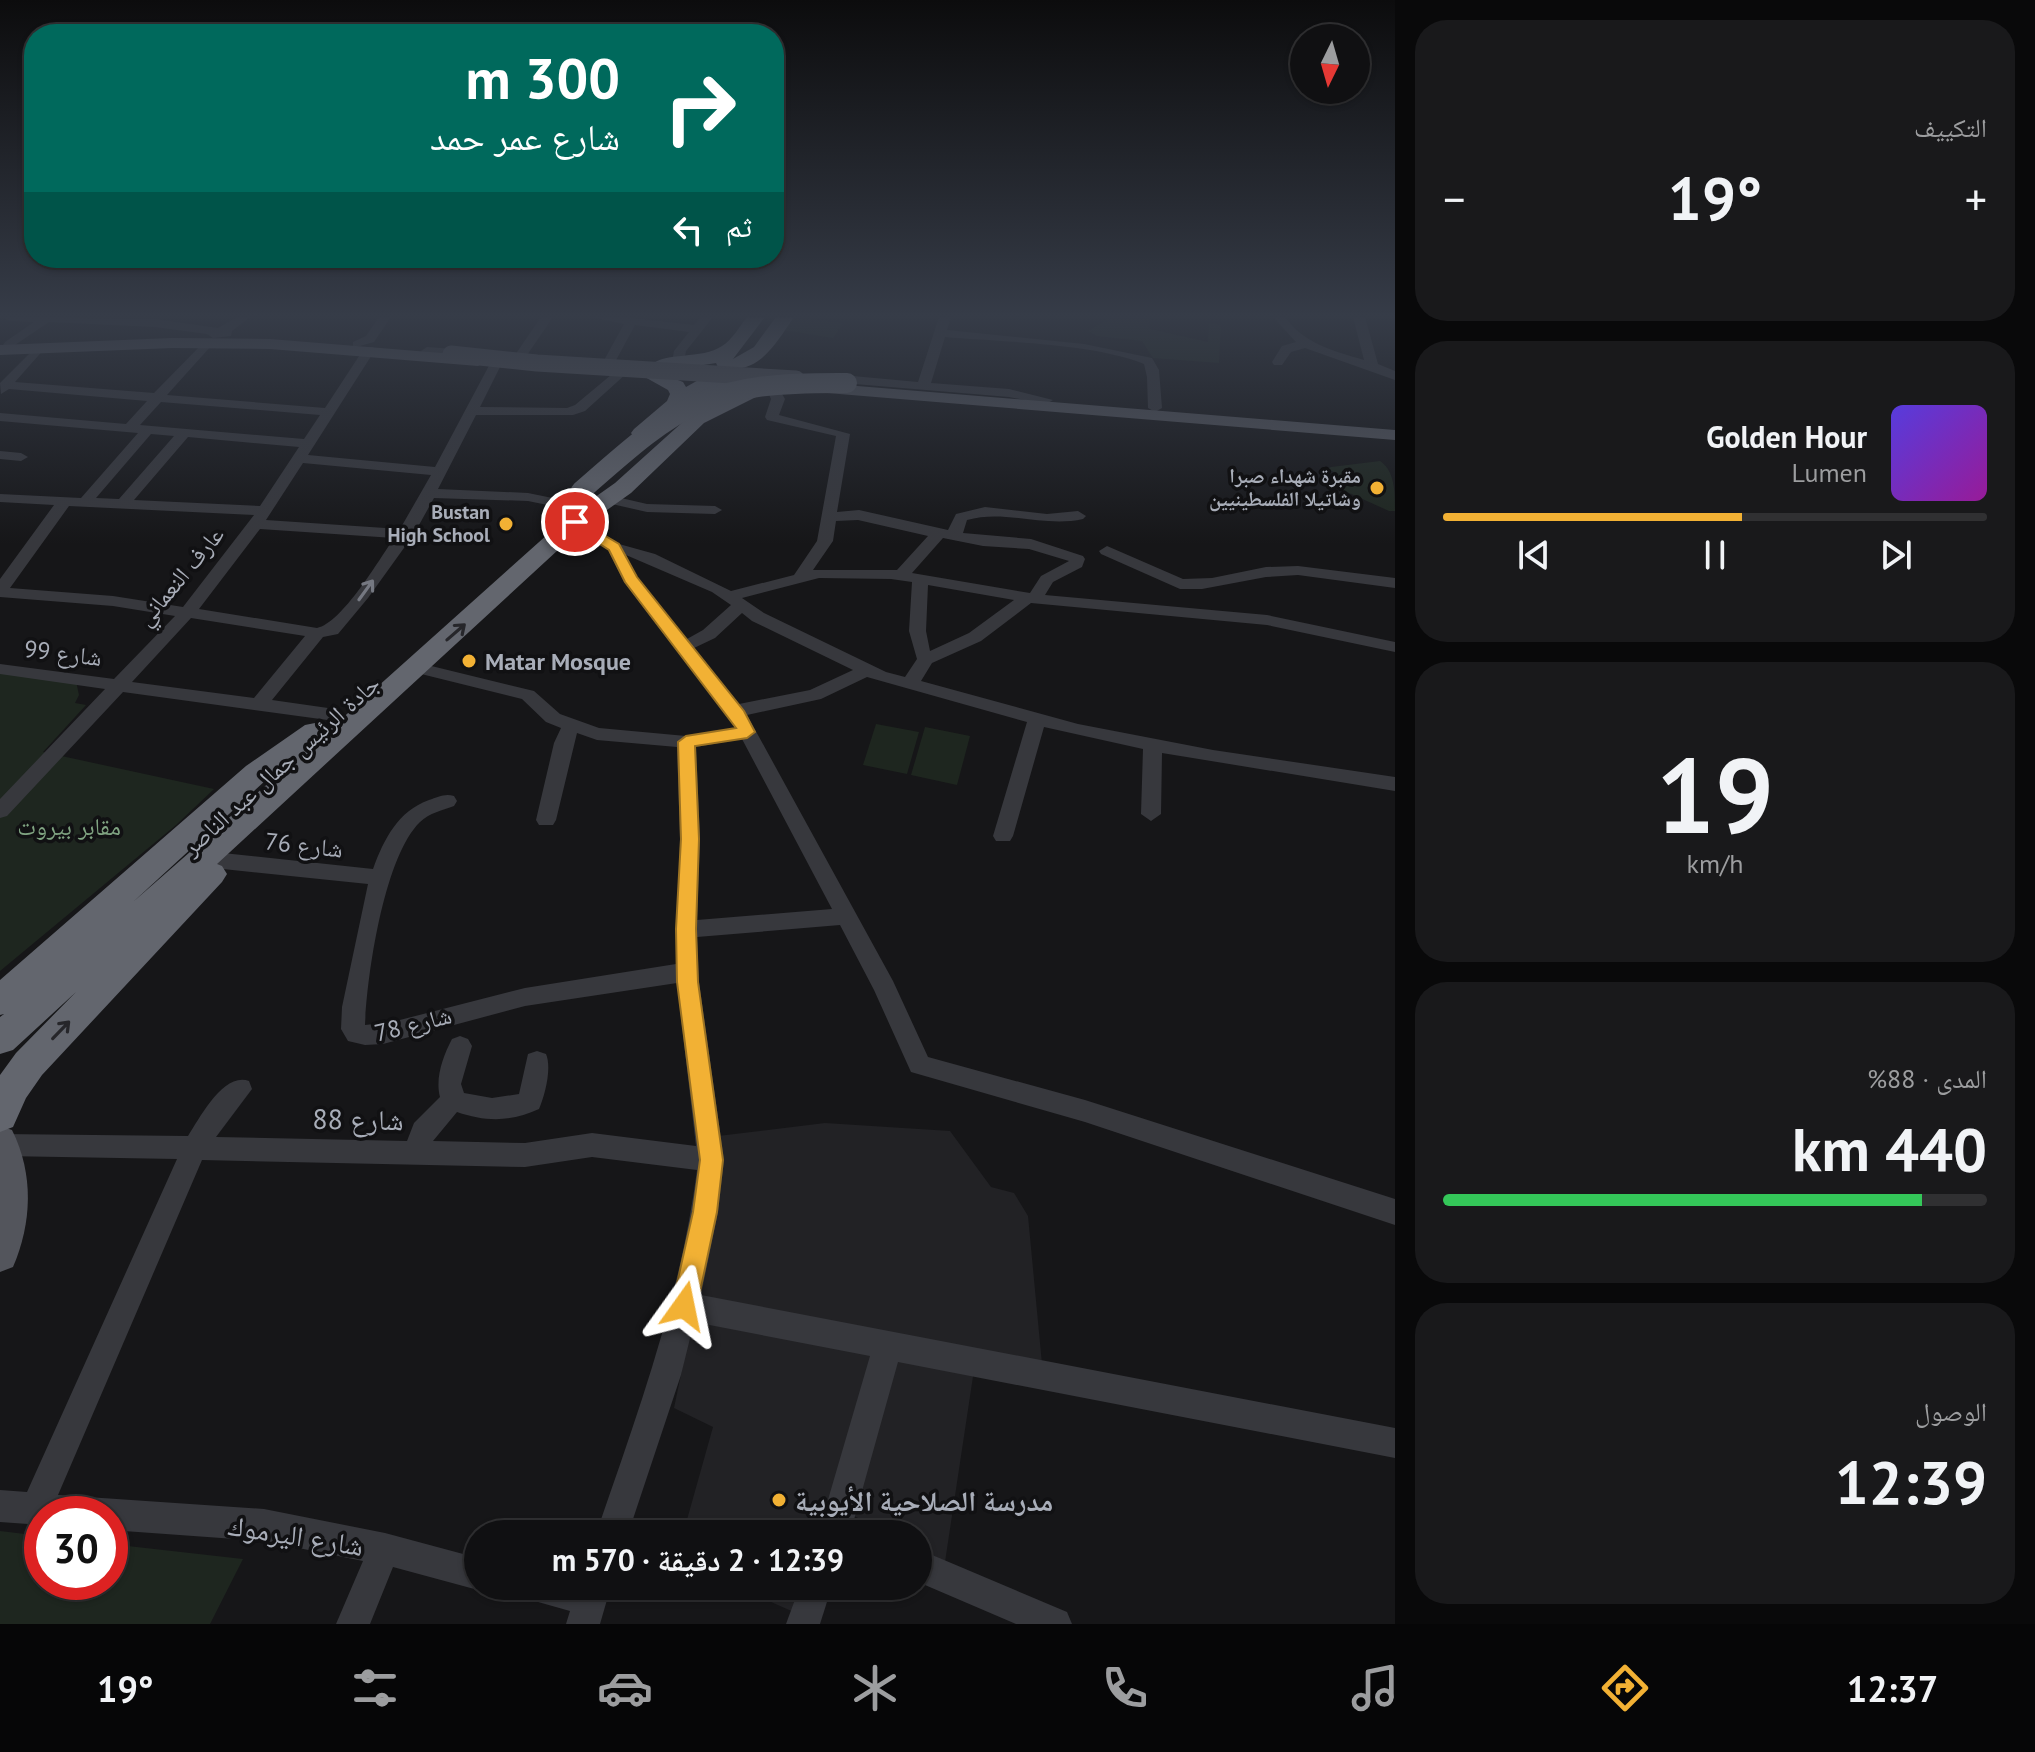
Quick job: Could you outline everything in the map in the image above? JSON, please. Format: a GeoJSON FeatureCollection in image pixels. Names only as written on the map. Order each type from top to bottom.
{"type":"FeatureCollection","features":[{"type":"Feature","properties":{"kind":"highway"},"geometry":{"type":"LineString","coordinates":[[675,404],[680,393]]}},
{"type":"Feature","properties":{"kind":"highway"},"geometry":{"type":"LineString","coordinates":[[571,509],[592,475],[690,393]]}},
{"type":"Feature","properties":{"kind":"highway"},"geometry":{"type":"LineString","coordinates":[[571,509],[706,393]]}},
{"type":"Feature","properties":{"kind":"highway"},"geometry":{"type":"LineString","coordinates":[[571,509],[658,426],[702,400],[722,393]]}},
{"type":"Feature","properties":{"kind":"highway"},"geometry":{"type":"LineString","coordinates":[[571,509],[608,499],[725,393]]}},
{"type":"Feature","properties":{"kind":"highway"},"geometry":{"type":"LineString","coordinates":[[697,419],[722,404],[751,393]]}},
{"type":"Feature","properties":{"kind":"highway","name":"جادة الرئيس جمال عبد الناصر"},"geometry":{"type":"LineString","coordinates":[[0,1021],[335,722],[415,667],[571,509]]}},
{"type":"Feature","properties":{"kind":"highway","name":"جادة الرئيس جمال عبد الناصر"},"geometry":{"type":"LineString","coordinates":[[0,1039],[106,945],[499,566],[571,509]]}},
{"type":"Feature","properties":{"kind":"highway"},"geometry":{"type":"LineString","coordinates":[[1,1133],[11,1089],[10,1066],[315,770],[335,722]]}},
{"type":"Feature","properties":{"kind":"highway"},"geometry":{"type":"LineString","coordinates":[[0,1001],[256,773],[335,722]]}},
{"type":"Feature","properties":{"kind":"highway","name":"جادة الرئيس جمال عبد الناصر"},"geometry":{"type":"LineString","coordinates":[[10,1066],[47,1010],[106,945]]}},
{"type":"Feature","properties":{"kind":"main road"},"geometry":{"type":"LineString","coordinates":[[915,393],[1395,435]]}},
{"type":"Feature","properties":{"kind":"main road"},"geometry":{"type":"LineString","coordinates":[[943,393],[1395,429]]}},
{"type":"Feature","properties":{"kind":"main road"},"geometry":{"type":"LineString","coordinates":[[1338,424],[1395,420]]}},
{"type":"Feature","properties":{"kind":"main road"},"geometry":{"type":"LineString","coordinates":[[0,1255],[10,1194],[9,1169],[1,1133]]}},
{"type":"Feature","properties":{"kind":"street"},"geometry":{"type":"LineString","coordinates":[[85,393],[330,412]]}},
{"type":"Feature","properties":{"kind":"street"},"geometry":{"type":"LineString","coordinates":[[129,429],[162,393]]}},
{"type":"Feature","properties":{"kind":"street","name":"عارف النعماني"},"geometry":{"type":"LineString","coordinates":[[0,811],[188,612],[260,517],[342,393]]}},
{"type":"Feature","properties":{"kind":"street"},"geometry":{"type":"LineString","coordinates":[[0,591],[113,601],[317,633],[332,630],[340,625],[406,534],[480,393]]}},
{"type":"Feature","properties":{"kind":"street"},"geometry":{"type":"LineString","coordinates":[[471,411],[568,412],[580,408],[590,393]]}},
{"type":"Feature","properties":{"kind":"street"},"geometry":{"type":"LineString","coordinates":[[778,393],[772,417],[843,434],[823,546],[800,577]]}},
{"type":"Feature","properties":{"kind":"street"},"geometry":{"type":"LineString","coordinates":[[1008,393],[1040,399]]}},
{"type":"Feature","properties":{"kind":"street"},"geometry":{"type":"LineString","coordinates":[[1154,393],[1155,408]]}},
{"type":"Feature","properties":{"kind":"street"},"geometry":{"type":"LineString","coordinates":[[0,417],[310,444]]}},
{"type":"Feature","properties":{"kind":"street"},"geometry":{"type":"LineString","coordinates":[[87,500],[147,431]]}},
{"type":"Feature","properties":{"kind":"street"},"geometry":{"type":"LineString","coordinates":[[124,503],[183,435]]}},
{"type":"Feature","properties":{"kind":"street"},"geometry":{"type":"LineString","coordinates":[[0,455],[21,457]]}},
{"type":"Feature","properties":{"kind":"street"},"geometry":{"type":"LineString","coordinates":[[300,458],[440,472]]}},
{"type":"Feature","properties":{"kind":"street"},"geometry":{"type":"LineString","coordinates":[[430,493],[528,497],[571,509],[614,547],[630,579],[735,711],[885,988],[920,1065],[1085,1111],[1395,1212]]}},
{"type":"Feature","properties":{"kind":"street"},"geometry":{"type":"LineString","coordinates":[[0,498],[124,503],[406,534]]}},
{"type":"Feature","properties":{"kind":"street"},"geometry":{"type":"LineString","coordinates":[[0,591],[66,499]]}},
{"type":"Feature","properties":{"kind":"street"},"geometry":{"type":"LineString","coordinates":[[608,499],[647,508],[715,510]]}},
{"type":"Feature","properties":{"kind":"street"},"geometry":{"type":"LineString","coordinates":[[902,575],[961,517],[969,514],[1010,512],[1060,519],[1078,516]]}},
{"type":"Feature","properties":{"kind":"street"},"geometry":{"type":"LineString","coordinates":[[830,517],[859,515],[983,541],[1031,544],[1077,559],[1076,564],[1047,579],[1032,598],[975,637],[926,659],[910,684]]}},
{"type":"Feature","properties":{"kind":"street"},"geometry":{"type":"LineString","coordinates":[[614,547],[649,557],[736,600],[753,615],[866,670],[910,684],[1078,730],[1395,784]]}},
{"type":"Feature","properties":{"kind":"street"},"geometry":{"type":"LineString","coordinates":[[1107,551],[1180,584],[1193,586],[1266,572],[1301,570],[1395,583]]}},
{"type":"Feature","properties":{"kind":"street"},"geometry":{"type":"LineString","coordinates":[[684,647],[709,634],[736,600],[800,577],[837,573],[902,575],[1032,598],[1267,620],[1395,647]]}},
{"type":"Feature","properties":{"kind":"street"},"geometry":{"type":"LineString","coordinates":[[920,577],[919,632],[921,650],[926,659]]}},
{"type":"Feature","properties":{"kind":"street"},"geometry":{"type":"LineString","coordinates":[[259,704],[317,633]]}},
{"type":"Feature","properties":{"kind":"street"},"geometry":{"type":"LineString","coordinates":[[415,667],[528,695],[553,718],[597,734],[686,742],[747,732]]}},
{"type":"Feature","properties":{"kind":"street","name":"شارع 99"},"geometry":{"type":"LineString","coordinates":[[0,669],[259,704],[335,722]]}},
{"type":"Feature","properties":{"kind":"street"},"geometry":{"type":"LineString","coordinates":[[735,711],[815,695],[866,670]]}},
{"type":"Feature","properties":{"kind":"street"},"geometry":{"type":"LineString","coordinates":[[1003,836],[1037,718]]}},
{"type":"Feature","properties":{"kind":"street"},"geometry":{"type":"LineString","coordinates":[[546,820],[560,755],[571,727]]}},
{"type":"Feature","properties":{"kind":"street"},"geometry":{"type":"LineString","coordinates":[[617,1520],[666,1375],[705,1212],[711,1160],[688,972],[686,929],[690,839],[686,742]]}},
{"type":"Feature","properties":{"kind":"street"},"geometry":{"type":"LineString","coordinates":[[1151,814],[1153,744]]}},
{"type":"Feature","properties":{"kind":"street","name":"شارع 78"},"geometry":{"type":"LineString","coordinates":[[447,801],[427,808],[409,821],[391,848],[379,877],[354,1007],[353,1029],[360,1036],[378,1035],[560,988],[688,972]]}},
{"type":"Feature","properties":{"kind":"street","name":"شارع 76"},"geometry":{"type":"LineString","coordinates":[[223,861],[379,877]]}},
{"type":"Feature","properties":{"kind":"street"},"geometry":{"type":"LineString","coordinates":[[686,929],[778,924],[845,916]]}},
{"type":"Feature","properties":{"kind":"street"},"geometry":{"type":"LineString","coordinates":[[453,1100],[449,1084],[460,1046]]}},
{"type":"Feature","properties":{"kind":"street"},"geometry":{"type":"LineString","coordinates":[[453,1100],[468,1106],[521,1106],[530,1101],[537,1061]]}},
{"type":"Feature","properties":{"kind":"street"},"geometry":{"type":"LineString","coordinates":[[42,1496],[194,1149],[214,1117],[240,1089]]}},
{"type":"Feature","properties":{"kind":"street"},"geometry":{"type":"LineString","coordinates":[[417,1151],[423,1131],[453,1100]]}},
{"type":"Feature","properties":{"kind":"street","name":"شارع 88"},"geometry":{"type":"LineString","coordinates":[[1,1133],[194,1149],[525,1155],[592,1145],[711,1160]]}},
{"type":"Feature","properties":{"kind":"street"},"geometry":{"type":"LineString","coordinates":[[684,1306],[1395,1443]]}},
{"type":"Feature","properties":{"kind":"street"},"geometry":{"type":"LineString","coordinates":[[843,1520],[888,1344]]}},
{"type":"Feature","properties":{"kind":"street","name":"شارع اليرموك"},"geometry":{"type":"LineString","coordinates":[[0,1506],[24,1508]]}},
{"type":"Feature","properties":{"kind":"street","name":"شارع اليرموك"},"geometry":{"type":"LineString","coordinates":[[128,1515],[264,1525],[385,1549],[464,1570]]}},
{"type":"Feature","properties":{"kind":"street"},"geometry":{"type":"LineString","coordinates":[[353,1624],[385,1549]]}},
{"type":"Feature","properties":{"kind":"street"},"geometry":{"type":"LineString","coordinates":[[932,1571],[1055,1624]]}},
{"type":"Feature","properties":{"kind":"street"},"geometry":{"type":"LineString","coordinates":[[803,1624],[811,1600]]}},
{"type":"Feature","properties":{"kind":"shaded area"},"geometry":{"type":"Polygon","coordinates":[[[825,1123],[950,1131],[991,1187],[1014,1193],[1028,1216],[1042,1364],[977,1350],[945,1562],[932,1555],[932,1520],[862,1520],[832,1505],[827,1520],[687,1520],[713,1427],[674,1408],[708,1246],[718,1136],[825,1123]]]}},
{"type":"Feature","properties":{"kind":"shaded area"},"geometry":{"type":"Polygon","coordinates":[[[767,1600],[800,1600],[796,1613],[767,1600]]]}},
{"type":"Feature","properties":{"kind":"green space"},"geometry":{"type":"Polygon","coordinates":[[[1380,461],[1391,476],[1395,511],[1327,483],[1339,474],[1327,469],[1331,467],[1380,461]]]}},
{"type":"Feature","properties":{"kind":"green space","name":"مقابر بيروت"},"geometry":{"type":"Polygon","coordinates":[[[0,673],[76,681],[79,695],[75,703],[86,705],[43,752],[214,789],[176,825],[0,971],[0,673]]]}},
{"type":"Feature","properties":{"kind":"green space"},"geometry":{"type":"Polygon","coordinates":[[[876,724],[919,732],[907,774],[863,765],[876,724]]]}},
{"type":"Feature","properties":{"kind":"green space"},"geometry":{"type":"Polygon","coordinates":[[[925,727],[970,736],[957,785],[911,775],[925,727]]]}},
{"type":"Feature","properties":{"kind":"green space"},"geometry":{"type":"Polygon","coordinates":[[[0,1531],[24,1534],[24,1600],[128,1600],[128,1546],[243,1559],[210,1624],[0,1624],[0,1531]]]}},
{"type":"Feature","properties":{"kind":"place","name":"مقبرة شهداء صبرا وشاتيلا الفلسطينيين"},"geometry":{"type":"Point","coordinates":[1377,488]}},
{"type":"Feature","properties":{"kind":"place","name":"Bustan High School"},"geometry":{"type":"Point","coordinates":[506,524]}},
{"type":"Feature","properties":{"kind":"place","name":"Matar Mosque"},"geometry":{"type":"Point","coordinates":[469,661]}},
{"type":"Feature","properties":{"kind":"place","name":"مدرسة الصلاحية الأيوبية"},"geometry":{"type":"Point","coordinates":[779,1500]}},
{"type":"Feature","properties":{"kind":"route"},"geometry":{"type":"LineString","coordinates":[[575,522],[614,547],[630,579],[738,715],[747,732],[686,742],[690,839],[686,929],[688,982],[711,1160],[705,1212],[684,1306]]}}]}
